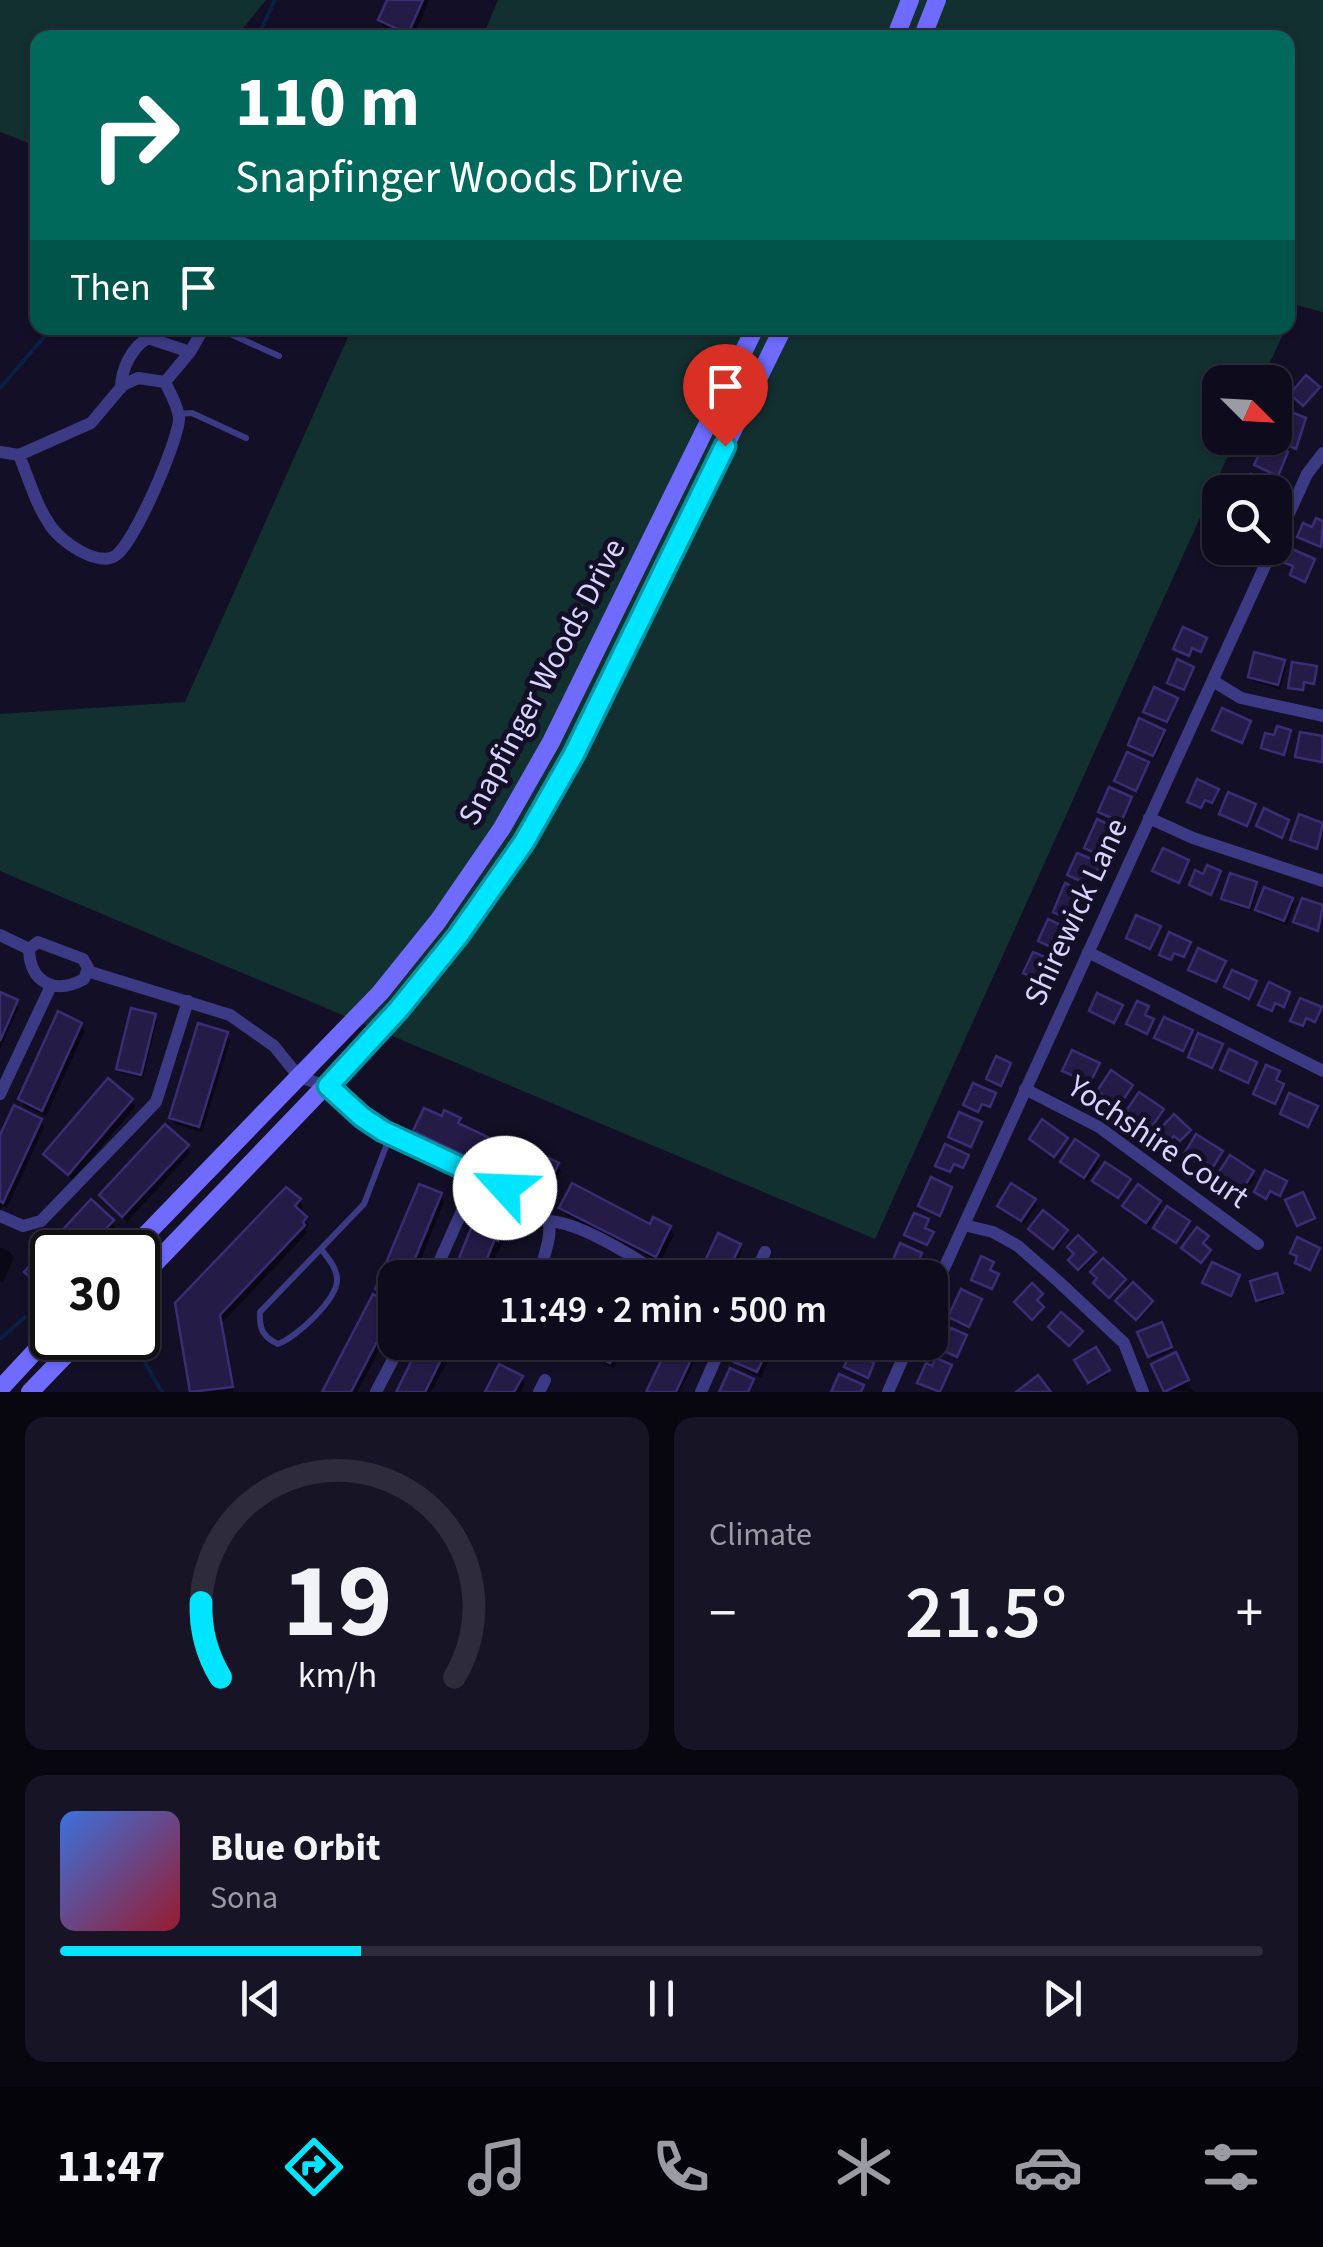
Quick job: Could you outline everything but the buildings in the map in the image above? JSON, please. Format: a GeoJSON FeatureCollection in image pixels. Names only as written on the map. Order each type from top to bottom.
{"type":"FeatureCollection","features":[{"type":"Feature","properties":{"kind":"main road"},"geometry":{"type":"LineString","coordinates":[[898,30],[910,0]]}},
{"type":"Feature","properties":{"kind":"main road"},"geometry":{"type":"LineString","coordinates":[[925,30],[937,0]]}},
{"type":"Feature","properties":{"kind":"main road","name":"Snapfinger Woods Drive"},"geometry":{"type":"LineString","coordinates":[[151,1230],[380,993],[438,921],[521,796],[551,742],[752,335]]}},
{"type":"Feature","properties":{"kind":"main road","name":"Snapfinger Woods Drive"},"geometry":{"type":"LineString","coordinates":[[160,1258],[399,1009],[458,936],[524,842],[574,754],[780,335]]}},
{"type":"Feature","properties":{"kind":"main road"},"geometry":{"type":"LineString","coordinates":[[0,1389],[30,1357]]}},
{"type":"Feature","properties":{"kind":"main road"},"geometry":{"type":"LineString","coordinates":[[30,1392],[61,1360]]}},
{"type":"Feature","properties":{"kind":"street"},"geometry":{"type":"LineString","coordinates":[[164,382],[200,335]]}},
{"type":"Feature","properties":{"kind":"street"},"geometry":{"type":"LineString","coordinates":[[120,388],[136,345],[148,338],[190,352]]}},
{"type":"Feature","properties":{"kind":"street"},"geometry":{"type":"LineString","coordinates":[[0,452],[18,455],[91,423],[120,388],[138,378],[164,382]]}},
{"type":"Feature","properties":{"kind":"street"},"geometry":{"type":"LineString","coordinates":[[18,455],[50,526],[62,538],[98,559],[114,557],[124,547],[159,482],[178,430],[179,414],[164,382]]}},
{"type":"Feature","properties":{"kind":"street","name":"Shirewick Lane"},"geometry":{"type":"LineString","coordinates":[[1292,507],[1307,474],[1323,453]]}},
{"type":"Feature","properties":{"kind":"street","name":"Shirewick Lane"},"geometry":{"type":"LineString","coordinates":[[948,1260],[1265,565]]}},
{"type":"Feature","properties":{"kind":"street"},"geometry":{"type":"LineString","coordinates":[[1212,681],[1241,698],[1323,716]]}},
{"type":"Feature","properties":{"kind":"street"},"geometry":{"type":"LineString","coordinates":[[521,796],[544,805]]}},
{"type":"Feature","properties":{"kind":"street"},"geometry":{"type":"LineString","coordinates":[[1150,818],[1193,838],[1323,881]]}},
{"type":"Feature","properties":{"kind":"street"},"geometry":{"type":"LineString","coordinates":[[0,935],[29,949]]}},
{"type":"Feature","properties":{"kind":"street"},"geometry":{"type":"LineString","coordinates":[[38,942],[52,944],[83,959],[87,971],[84,979],[73,986],[51,986],[29,962],[29,949],[38,942]]}},
{"type":"Feature","properties":{"kind":"street"},"geometry":{"type":"LineString","coordinates":[[1088,952],[1323,1071]]}},
{"type":"Feature","properties":{"kind":"street"},"geometry":{"type":"LineString","coordinates":[[87,971],[230,1015],[274,1046],[300,1078],[328,1086],[362,1117],[390,1134],[533,1200],[552,1232],[544,1260]]}},
{"type":"Feature","properties":{"kind":"street"},"geometry":{"type":"LineString","coordinates":[[0,1094],[51,986]]}},
{"type":"Feature","properties":{"kind":"street"},"geometry":{"type":"LineString","coordinates":[[0,1216],[23,1226],[41,1221],[156,1102],[188,1001]]}},
{"type":"Feature","properties":{"kind":"street","name":"Yochshire Court"},"geometry":{"type":"LineString","coordinates":[[1025,1089],[1099,1128],[1258,1244]]}},
{"type":"Feature","properties":{"kind":"street"},"geometry":{"type":"LineString","coordinates":[[440,1260],[478,1174]]}},
{"type":"Feature","properties":{"kind":"street"},"geometry":{"type":"LineString","coordinates":[[548,1220],[563,1221],[639,1260]]}},
{"type":"Feature","properties":{"kind":"street"},"geometry":{"type":"LineString","coordinates":[[964,1225],[993,1232],[1018,1246],[1060,1282],[1124,1343],[1140,1391]]}},
{"type":"Feature","properties":{"kind":"street"},"geometry":{"type":"LineString","coordinates":[[761,1260],[764,1252]]}},
{"type":"Feature","properties":{"kind":"street"},"geometry":{"type":"LineString","coordinates":[[376,1392],[393,1360]]}},
{"type":"Feature","properties":{"kind":"street"},"geometry":{"type":"LineString","coordinates":[[701,1392],[715,1360]]}},
{"type":"Feature","properties":{"kind":"street"},"geometry":{"type":"LineString","coordinates":[[888,1392],[902,1360]]}},
{"type":"Feature","properties":{"kind":"lane"},"geometry":{"type":"LineString","coordinates":[[232,335],[279,356]]}},
{"type":"Feature","properties":{"kind":"lane"},"geometry":{"type":"LineString","coordinates":[[179,414],[192,414],[246,438]]}},
{"type":"Feature","properties":{"kind":"lane"},"geometry":{"type":"LineString","coordinates":[[321,1249],[333,1264],[338,1279],[335,1294],[291,1340],[278,1344],[267,1339],[259,1325],[260,1312],[364,1204],[390,1134]]}},
{"type":"Feature","properties":{"kind":"green space"},"geometry":{"type":"Polygon","coordinates":[[[0,0],[266,0],[242,30],[30,30],[30,143],[0,132],[0,0]]]}},
{"type":"Feature","properties":{"kind":"green space"},"geometry":{"type":"Polygon","coordinates":[[[498,0],[1323,0],[1323,312],[1295,307],[1295,30],[485,30],[498,0]]]}},
{"type":"Feature","properties":{"kind":"green space"},"geometry":{"type":"Polygon","coordinates":[[[349,335],[1283,335],[1269,365],[1202,365],[1202,455],[1228,455],[1219,475],[1202,475],[1202,513],[875,1239],[0,871],[0,714],[185,702],[349,335]]]}},
{"type":"Feature","properties":{"kind":"waterway"},"geometry":{"type":"LineString","coordinates":[[261,30],[275,0]]}},
{"type":"Feature","properties":{"kind":"waterway"},"geometry":{"type":"LineString","coordinates":[[0,388],[46,335]]}},
{"type":"Feature","properties":{"kind":"waterway"},"geometry":{"type":"LineString","coordinates":[[0,1339],[25,1317]]}},
{"type":"Feature","properties":{"kind":"waterway"},"geometry":{"type":"LineString","coordinates":[[144,1360],[162,1392]]}},
{"type":"Feature","properties":{"kind":"route"},"geometry":{"type":"LineString","coordinates":[[505,1188],[383,1131],[328,1086],[399,1009],[458,936],[524,842],[574,754],[725,446]]}}]}
